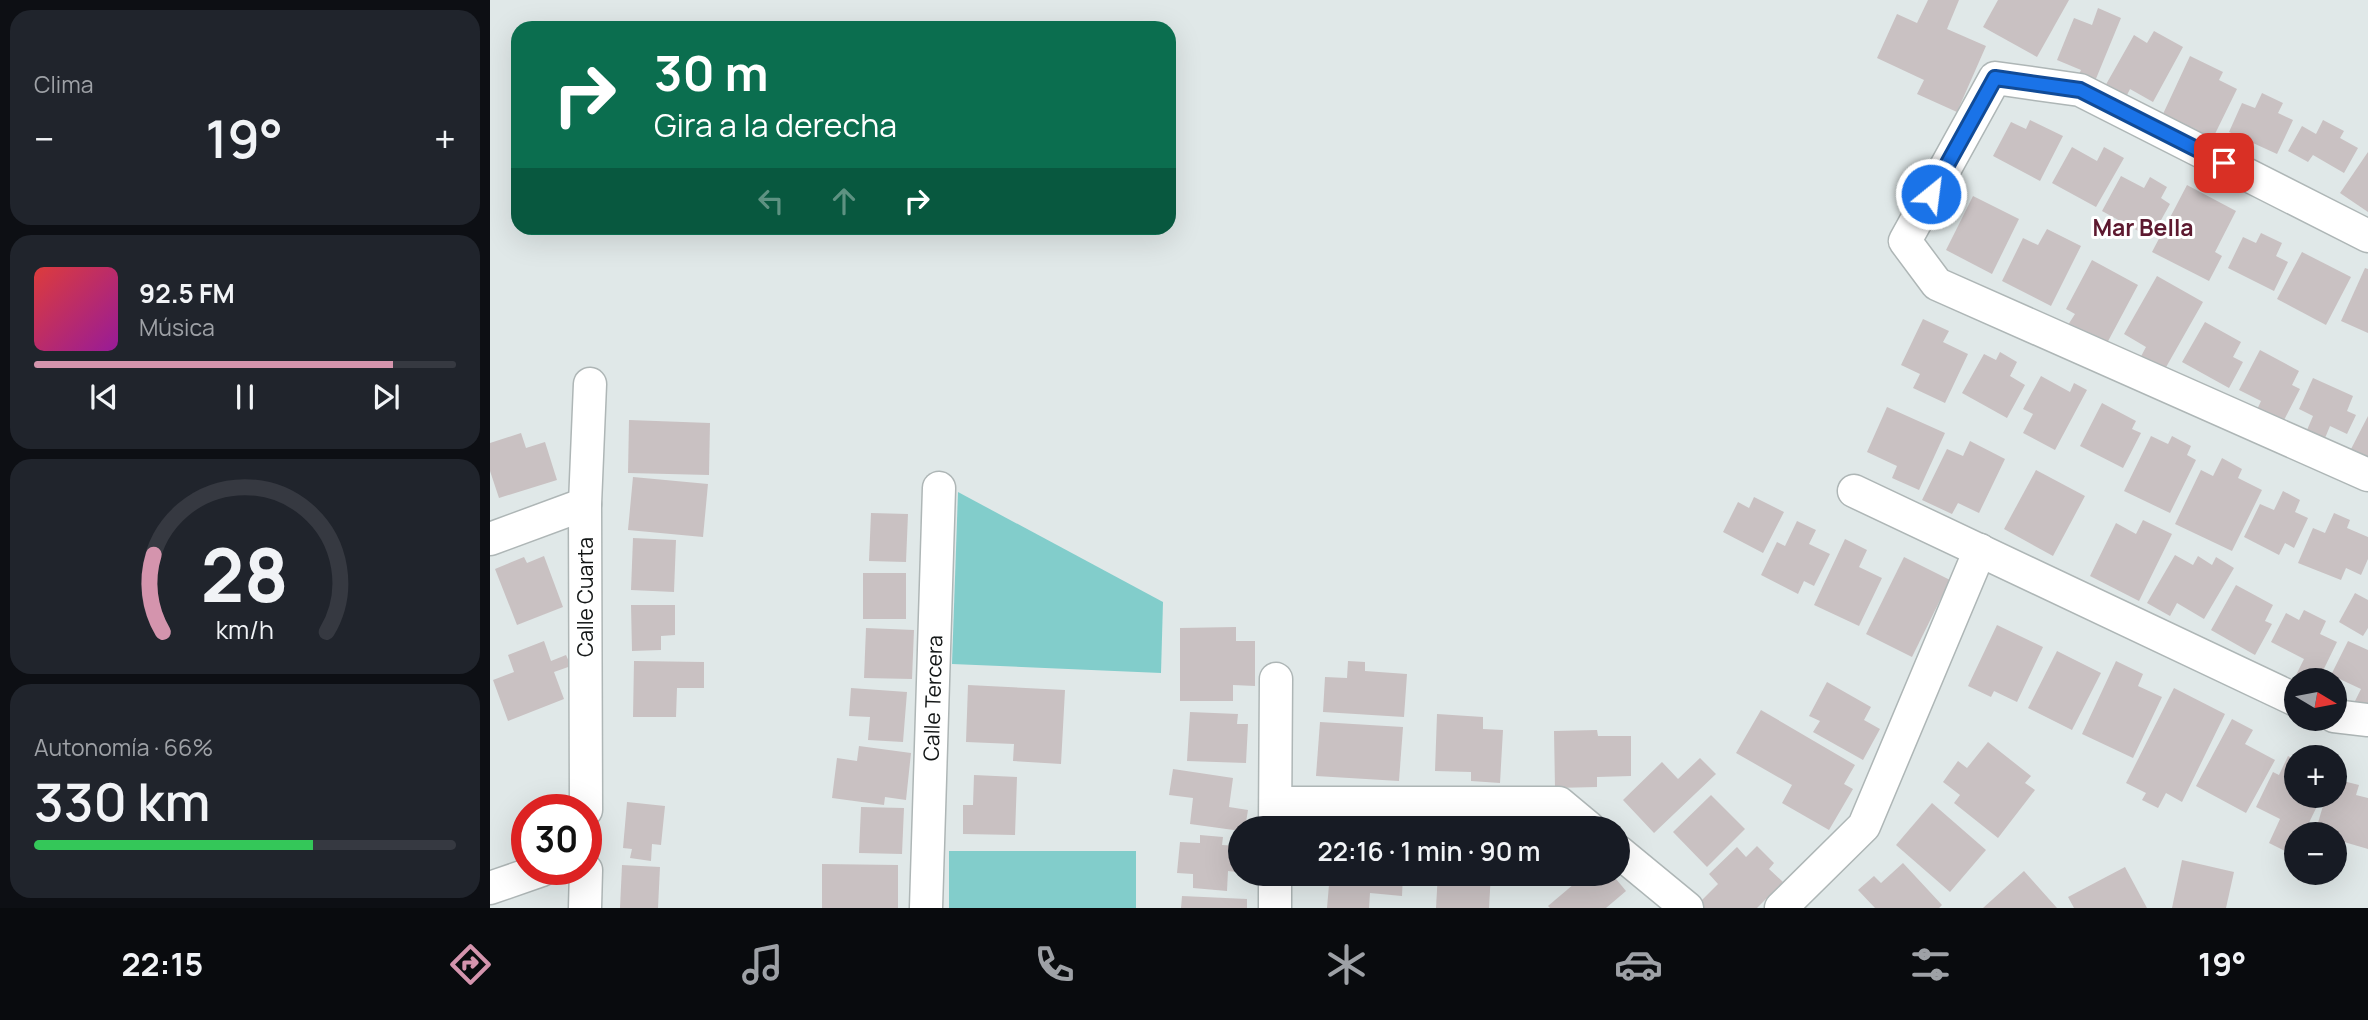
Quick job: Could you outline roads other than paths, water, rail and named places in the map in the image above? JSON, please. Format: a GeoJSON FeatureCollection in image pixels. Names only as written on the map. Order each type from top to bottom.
{"type":"FeatureCollection","features":[{"type":"Feature","properties":{"kind":"street"},"geometry":{"type":"LineString","coordinates":[[2368,236],[2080,90],[1995,78],[1905,241],[1937,284],[2368,475]]}},
{"type":"Feature","properties":{"kind":"street","name":"Calle Cuarta"},"geometry":{"type":"LineString","coordinates":[[586,794],[585,504],[590,384]]}},
{"type":"Feature","properties":{"kind":"street","name":"Calle Tercera"},"geometry":{"type":"LineString","coordinates":[[926,908],[939,488]]}},
{"type":"Feature","properties":{"kind":"street"},"geometry":{"type":"LineString","coordinates":[[1854,491],[2284,693]]}},
{"type":"Feature","properties":{"kind":"street"},"geometry":{"type":"LineString","coordinates":[[490,539],[585,504]]}},
{"type":"Feature","properties":{"kind":"street"},"geometry":{"type":"LineString","coordinates":[[1781,908],[1864,826],[1980,551]]}},
{"type":"Feature","properties":{"kind":"street"},"geometry":{"type":"LineString","coordinates":[[1276,679],[1275,815],[1559,803],[1575,816]]}},
{"type":"Feature","properties":{"kind":"street"},"geometry":{"type":"LineString","coordinates":[[2347,718],[2368,720]]}},
{"type":"Feature","properties":{"kind":"street"},"geometry":{"type":"LineString","coordinates":[[1630,861],[1687,908]]}},
{"type":"Feature","properties":{"kind":"street"},"geometry":{"type":"LineString","coordinates":[[490,888],[511,881]]}},
{"type":"Feature","properties":{"kind":"street"},"geometry":{"type":"LineString","coordinates":[[585,908],[586,885]]}},
{"type":"Feature","properties":{"kind":"street"},"geometry":{"type":"LineString","coordinates":[[1275,886],[1275,908]]}},
{"type":"Feature","properties":{"kind":"district","name":"Mar Bella"},"geometry":{"type":"Point","coordinates":[2143,227]}}]}
